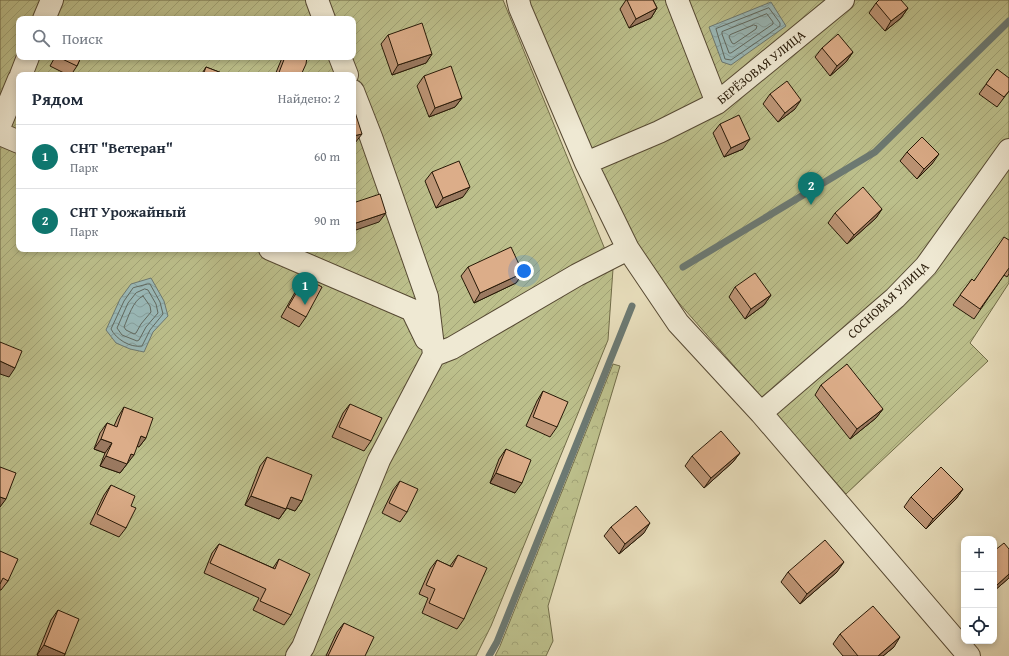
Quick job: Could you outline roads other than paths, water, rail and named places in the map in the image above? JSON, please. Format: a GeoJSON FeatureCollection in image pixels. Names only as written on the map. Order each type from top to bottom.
{"type":"FeatureCollection","features":[{"type":"Feature","properties":{"kind":"street"},"geometry":{"type":"LineString","coordinates":[[45,16],[52,0]]}},
{"type":"Feature","properties":{"kind":"street"},"geometry":{"type":"LineString","coordinates":[[317,0],[323,16]]}},
{"type":"Feature","properties":{"kind":"street"},"geometry":{"type":"LineString","coordinates":[[518,0],[520,8],[586,163],[628,249],[678,323],[761,413],[969,656]]}},
{"type":"Feature","properties":{"kind":"street"},"geometry":{"type":"LineString","coordinates":[[677,0],[717,103]]}},
{"type":"Feature","properties":{"kind":"street","name":"БЕРЁЗОВАЯ УЛИЦА"},"geometry":{"type":"LineString","coordinates":[[586,163],[659,132],[717,103],[843,0]]}},
{"type":"Feature","properties":{"kind":"street"},"geometry":{"type":"LineString","coordinates":[[22,72],[27,60]]}},
{"type":"Feature","properties":{"kind":"street"},"geometry":{"type":"LineString","coordinates":[[341,60],[346,72]]}},
{"type":"Feature","properties":{"kind":"street"},"geometry":{"type":"LineString","coordinates":[[0,124],[16,86]]}},
{"type":"Feature","properties":{"kind":"street"},"geometry":{"type":"LineString","coordinates":[[298,656],[379,460],[434,355],[427,297],[372,137],[356,98]]}},
{"type":"Feature","properties":{"kind":"street"},"geometry":{"type":"LineString","coordinates":[[0,134],[16,141]]}},
{"type":"Feature","properties":{"kind":"street","name":"СОСНОВАЯ УЛИЦА"},"geometry":{"type":"LineString","coordinates":[[761,413],[894,298],[926,266],[1009,150]]}},
{"type":"Feature","properties":{"kind":"street"},"geometry":{"type":"LineString","coordinates":[[434,355],[452,348],[577,275],[628,249]]}},
{"type":"Feature","properties":{"kind":"street"},"geometry":{"type":"LineString","coordinates":[[277,252],[412,310],[434,355]]}},
{"type":"Feature","properties":{"kind":"water"},"geometry":{"type":"Polygon","coordinates":[[[771,2],[786,26],[731,65],[722,62],[709,27],[771,2]]]}},
{"type":"Feature","properties":{"kind":"water"},"geometry":{"type":"Polygon","coordinates":[[[151,278],[164,301],[168,316],[153,332],[144,352],[130,349],[116,343],[106,330],[120,299],[131,284],[151,278]]]}},
{"type":"Feature","properties":{"kind":"waterway"},"geometry":{"type":"LineString","coordinates":[[683,267],[875,152],[1009,21]]}},
{"type":"Feature","properties":{"kind":"waterway"},"geometry":{"type":"LineString","coordinates":[[489,656],[497,642],[632,306]]}},
{"type":"Feature","properties":{"kind":"place","name":"СНТ Урожайный"},"geometry":{"type":"Point","coordinates":[811,205]}},
{"type":"Feature","properties":{"kind":"place","name":"СНТ \"Ветеран\""},"geometry":{"type":"Point","coordinates":[305,305]}}]}
